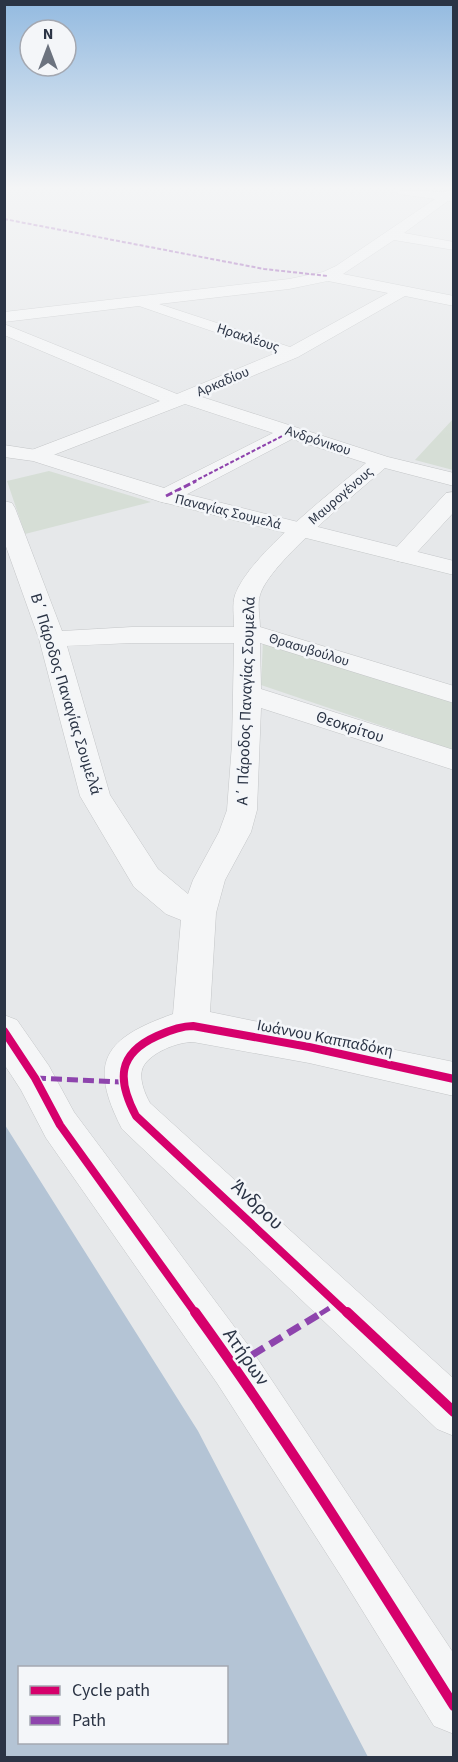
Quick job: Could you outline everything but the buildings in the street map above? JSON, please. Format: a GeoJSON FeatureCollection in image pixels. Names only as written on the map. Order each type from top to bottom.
{"type":"FeatureCollection","features":[{"type":"Feature","properties":{"kind":"street"},"geometry":{"type":"LineString","coordinates":[[4,317],[289,284],[328,276],[334,272]]}},
{"type":"Feature","properties":{"kind":"street"},"geometry":{"type":"LineString","coordinates":[[328,276],[453,301]]}},
{"type":"Feature","properties":{"kind":"street","name":"Αρκαδίου"},"geometry":{"type":"LineString","coordinates":[[36,455],[181,400],[292,353],[402,291]]}},
{"type":"Feature","properties":{"kind":"street","name":"Ηρακλέους"},"geometry":{"type":"LineString","coordinates":[[135,301],[292,353]]}},
{"type":"Feature","properties":{"kind":"street","name":"Ανδρόνικου"},"geometry":{"type":"LineString","coordinates":[[4,329],[181,400],[381,461],[453,480]]}},
{"type":"Feature","properties":{"kind":"street"},"geometry":{"type":"LineString","coordinates":[[166,496],[290,432]]}},
{"type":"Feature","properties":{"kind":"street","name":"Παναγίας Σουμελά"},"geometry":{"type":"LineString","coordinates":[[4,451],[36,455],[166,496],[453,568]]}},
{"type":"Feature","properties":{"kind":"street","name":"Μαυρογένους"},"geometry":{"type":"LineString","coordinates":[[301,531],[381,461]]}},
{"type":"Feature","properties":{"kind":"street"},"geometry":{"type":"LineString","coordinates":[[402,555],[453,498]]}},
{"type":"Feature","properties":{"kind":"street","name":"Β΄ Πάροδος Παναγίας Σουμελά"},"geometry":{"type":"LineString","coordinates":[[4,508],[52,639],[95,796],[146,878],[178,905],[199,913]]}},
{"type":"Feature","properties":{"kind":"street","name":"Α΄ Πάροδος Παναγίας Σουμελά"},"geometry":{"type":"LineString","coordinates":[[191,1025],[199,913],[209,880],[235,832],[242,810],[247,744],[247,596],[258,572],[301,531]]}},
{"type":"Feature","properties":{"kind":"street","name":"Θρασυβούλου"},"geometry":{"type":"LineString","coordinates":[[52,639],[248,633],[278,639],[453,695]]}},
{"type":"Feature","properties":{"kind":"street","name":"Θεοκρίτου"},"geometry":{"type":"LineString","coordinates":[[247,694],[453,760]]}},
{"type":"Feature","properties":{"kind":"street","name":"Ιωάννου Καππαδόκη"},"geometry":{"type":"LineString","coordinates":[[191,1025],[453,1078]]}},
{"type":"Feature","properties":{"kind":"street","name":"Άνδρου"},"geometry":{"type":"LineString","coordinates":[[191,1025],[154,1037],[134,1049],[129,1057],[124,1066],[122,1082],[125,1098],[136,1116],[339,1302],[453,1412]]}},
{"type":"Feature","properties":{"kind":"street","name":"Ατήρων"},"geometry":{"type":"LineString","coordinates":[[4,1031],[35,1078],[60,1125],[234,1366],[453,1706]]}},
{"type":"Feature","properties":{"kind":"shaded area"},"geometry":{"type":"Polygon","coordinates":[[[453,419],[453,470],[415,460],[453,419]]]}},
{"type":"Feature","properties":{"kind":"shaded area"},"geometry":{"type":"Polygon","coordinates":[[[49,471],[151,502],[25,534],[7,481],[49,471]]]}},
{"type":"Feature","properties":{"kind":"shaded area"},"geometry":{"type":"Polygon","coordinates":[[[263,640],[453,701],[453,750],[261,685],[263,640]]]}},
{"type":"Feature","properties":{"kind":"water"},"geometry":{"type":"Polygon","coordinates":[[[5,1125],[198,1431],[368,1757],[5,1757],[5,1125]]]}},
{"type":"Feature","properties":{"kind":"marked path"},"geometry":{"type":"LineString","coordinates":[[306,272],[328,276]]}},
{"type":"Feature","properties":{"kind":"marked path"},"geometry":{"type":"LineString","coordinates":[[166,496],[290,432]]}},
{"type":"Feature","properties":{"kind":"marked path"},"geometry":{"type":"LineString","coordinates":[[35,1078],[122,1082]]}},
{"type":"Feature","properties":{"kind":"marked path"},"geometry":{"type":"LineString","coordinates":[[234,1366],[339,1302]]}},
{"type":"Feature","properties":{"kind":"cycle path"},"geometry":{"type":"LineString","coordinates":[[454,1079],[357,1057],[227,1031],[189,1026],[162,1034],[136,1048],[128,1057],[123,1078],[124,1090],[136,1116],[454,1412]]}},
{"type":"Feature","properties":{"kind":"cycle path"},"geometry":{"type":"LineString","coordinates":[[4,1031],[35,1078],[60,1125],[234,1366],[360,1557],[454,1706]]}}]}
